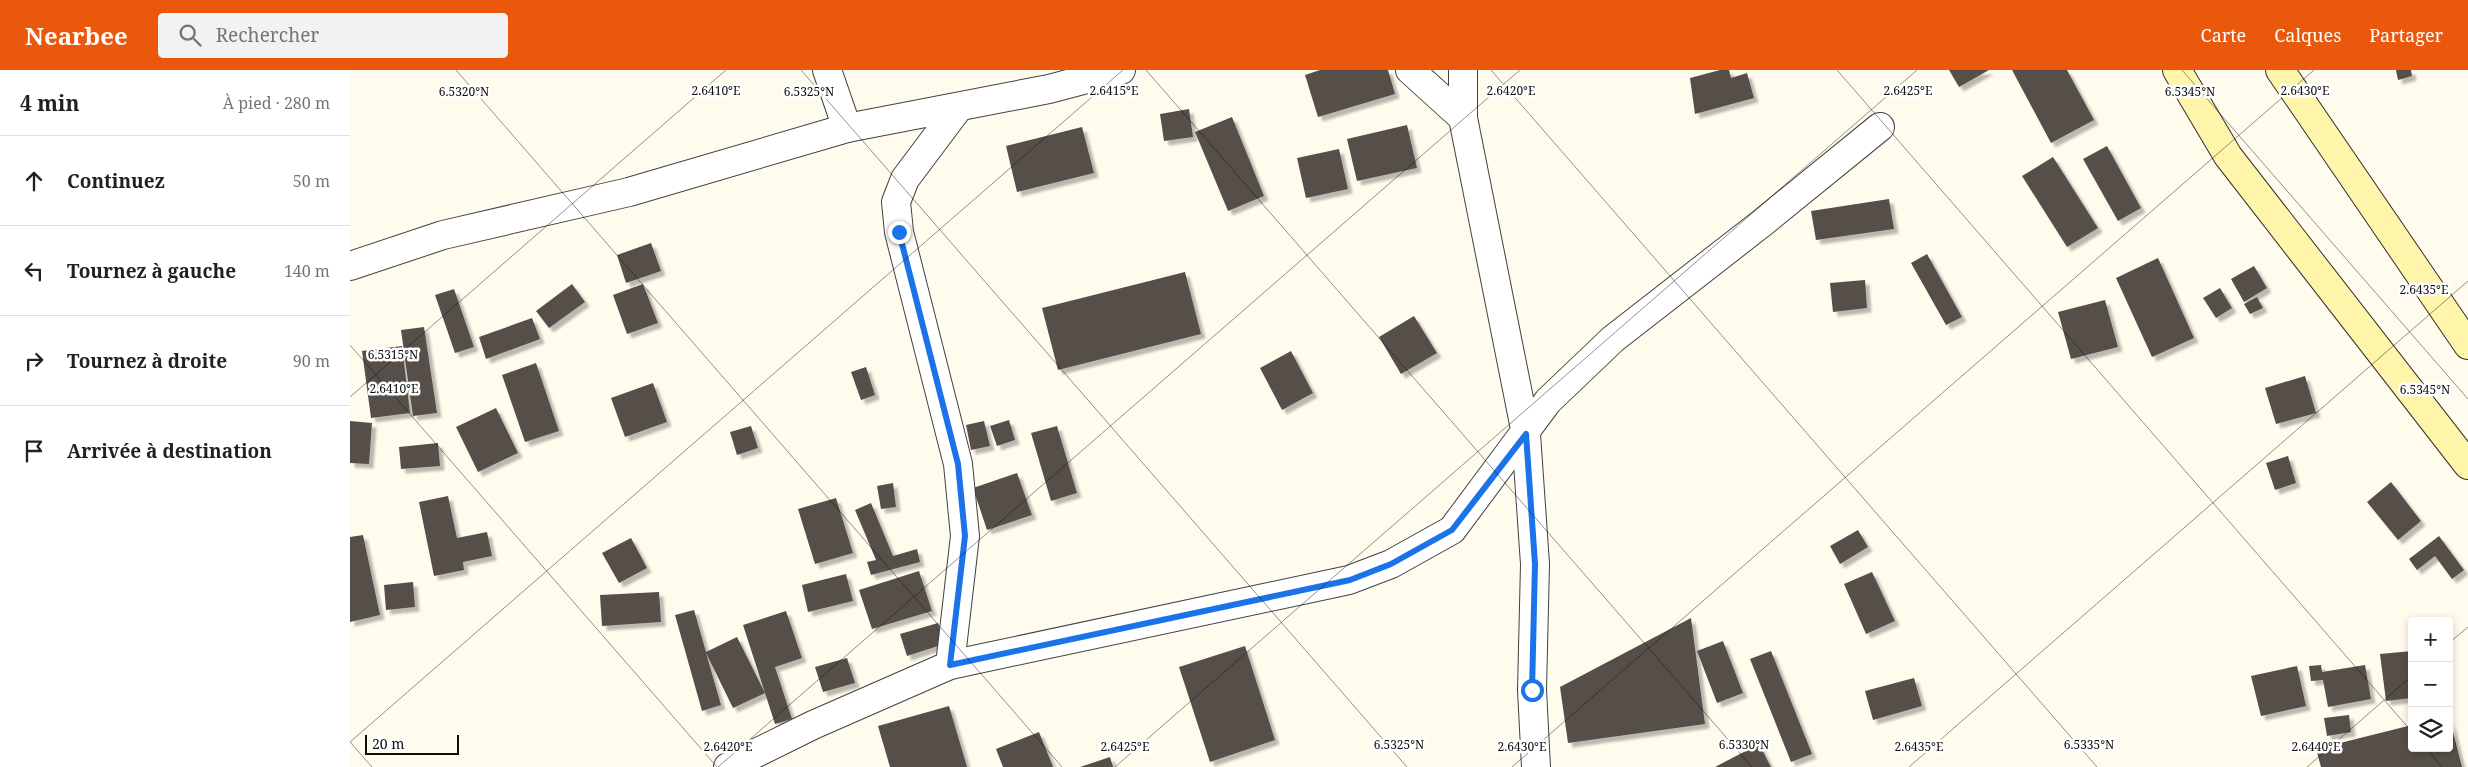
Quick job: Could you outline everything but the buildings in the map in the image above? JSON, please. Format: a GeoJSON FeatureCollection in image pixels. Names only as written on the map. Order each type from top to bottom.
{"type":"FeatureCollection","features":[{"type":"Feature","properties":{"kind":"main road"},"geometry":{"type":"LineString","coordinates":[[2177,70],[2228,156],[2468,465]]}},
{"type":"Feature","properties":{"kind":"main road"},"geometry":{"type":"LineString","coordinates":[[2280,70],[2468,345]]}},
{"type":"Feature","properties":{"kind":"street"},"geometry":{"type":"LineString","coordinates":[[828,70],[847,128]]}},
{"type":"Feature","properties":{"kind":"street"},"geometry":{"type":"LineString","coordinates":[[350,266],[443,235],[629,192],[847,128],[1049,89],[1121,70]]}},
{"type":"Feature","properties":{"kind":"street"},"geometry":{"type":"LineString","coordinates":[[1410,70],[1463,118]]}},
{"type":"Feature","properties":{"kind":"street"},"geometry":{"type":"LineString","coordinates":[[1463,70],[1463,118],[1526,434],[1535,564],[1532,690],[1536,767]]}},
{"type":"Feature","properties":{"kind":"street"},"geometry":{"type":"LineString","coordinates":[[950,665],[965,536],[958,464],[899,232],[896,202],[905,179],[959,107]]}},
{"type":"Feature","properties":{"kind":"street"},"geometry":{"type":"LineString","coordinates":[[728,767],[813,725],[950,665],[1350,580],[1391,564],[1452,530],[1526,434],[1548,401],[1613,338],[1762,223],[1880,128]]}},
{"type":"Feature","properties":{"kind":"route"},"geometry":{"type":"LineString","coordinates":[[899,232],[958,464],[965,536],[950,665],[1350,580],[1391,564],[1452,530],[1526,434],[1535,564],[1532,690]]}}]}
